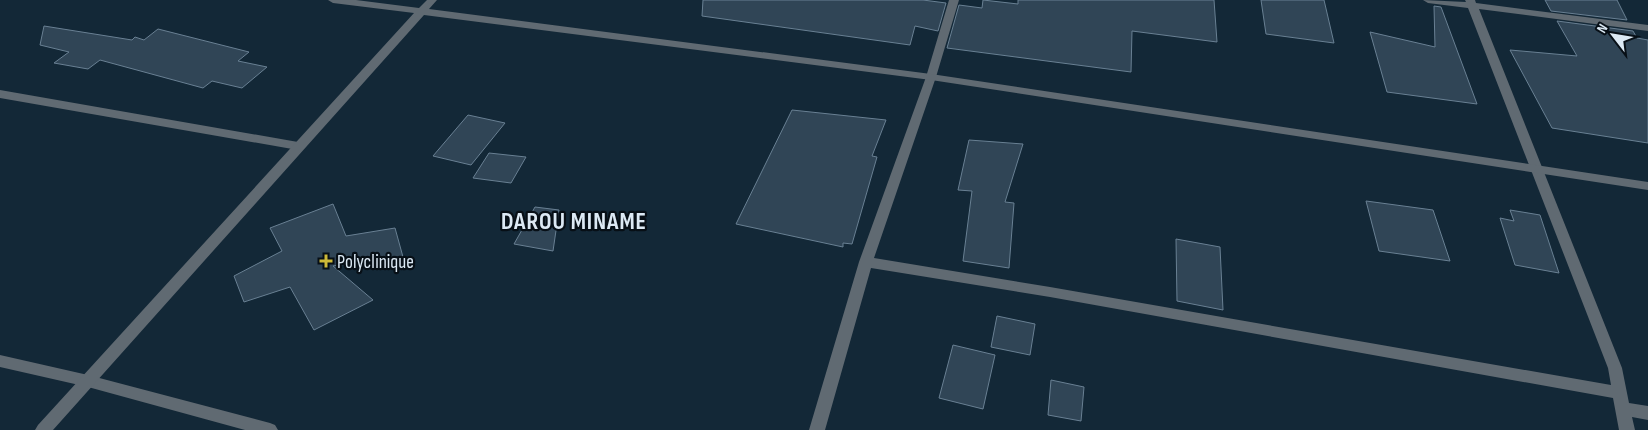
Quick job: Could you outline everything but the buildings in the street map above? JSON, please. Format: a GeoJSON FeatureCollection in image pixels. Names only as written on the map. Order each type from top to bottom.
{"type":"FeatureCollection","features":[{"type":"Feature","properties":{"kind":"street"},"geometry":{"type":"LineString","coordinates":[[332,0],[419,13],[931,77],[1648,186]]}},
{"type":"Feature","properties":{"kind":"street"},"geometry":{"type":"LineString","coordinates":[[43,430],[432,0]]}},
{"type":"Feature","properties":{"kind":"street"},"geometry":{"type":"LineString","coordinates":[[816,430],[866,262],[931,77],[954,0]]}},
{"type":"Feature","properties":{"kind":"street"},"geometry":{"type":"LineString","coordinates":[[1428,0],[1471,3],[1648,28]]}},
{"type":"Feature","properties":{"kind":"street"},"geometry":{"type":"LineString","coordinates":[[1471,3],[1615,368],[1627,430]]}},
{"type":"Feature","properties":{"kind":"street"},"geometry":{"type":"LineString","coordinates":[[0,94],[298,146]]}},
{"type":"Feature","properties":{"kind":"street"},"geometry":{"type":"LineString","coordinates":[[866,262],[1621,393]]}},
{"type":"Feature","properties":{"kind":"street"},"geometry":{"type":"LineString","coordinates":[[0,361],[270,430]]}},
{"type":"Feature","properties":{"kind":"street"},"geometry":{"type":"LineString","coordinates":[[1624,409],[1648,413]]}},
{"type":"Feature","properties":{"kind":"place","name":"Polyclinique"},"geometry":{"type":"Point","coordinates":[326,261]}},
{"type":"Feature","properties":{"kind":"district","name":"DAROU MINAME"},"geometry":{"type":"Point","coordinates":[574,221]}}]}
